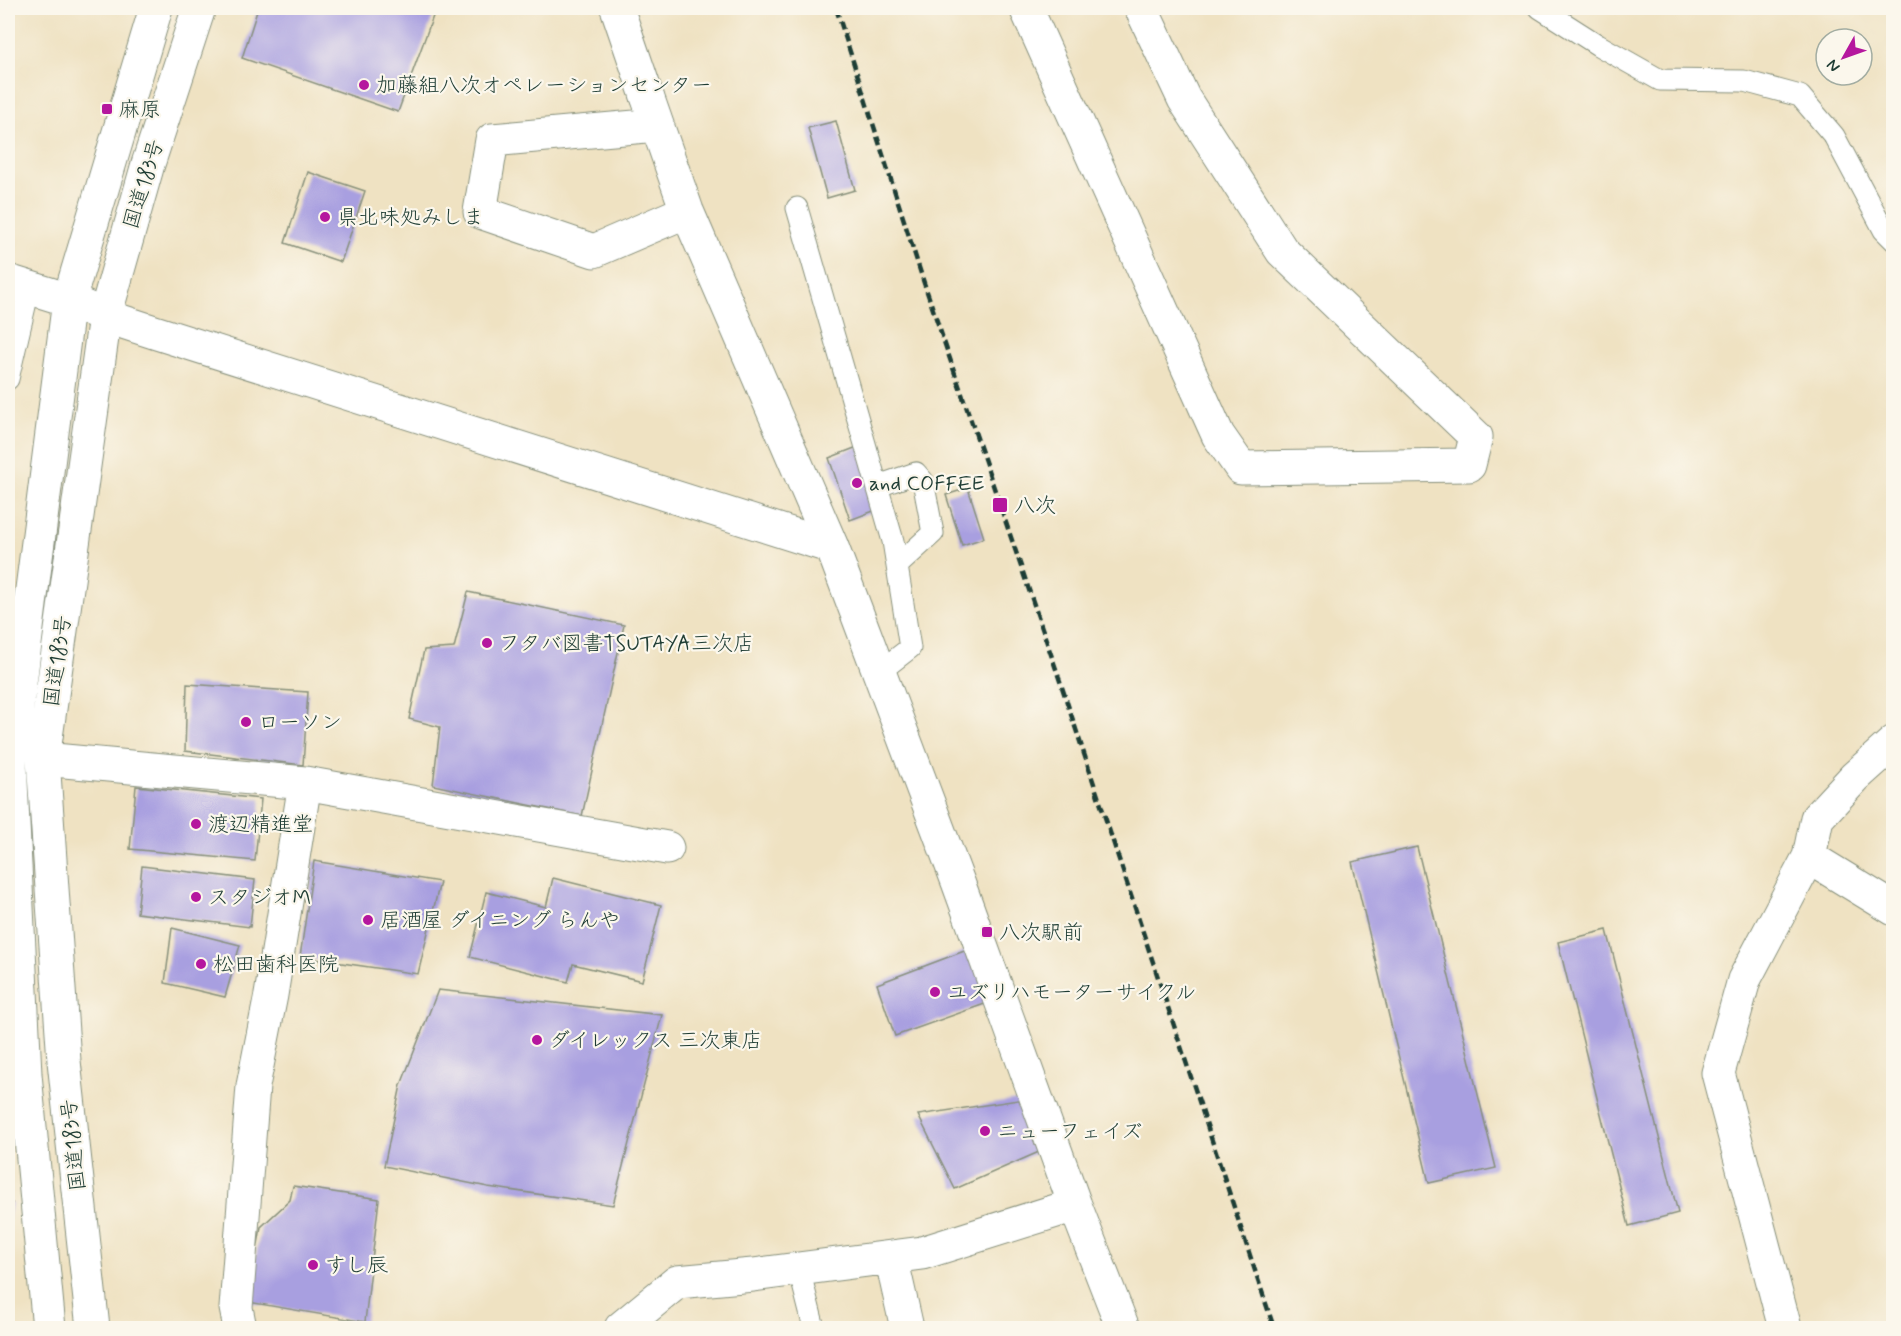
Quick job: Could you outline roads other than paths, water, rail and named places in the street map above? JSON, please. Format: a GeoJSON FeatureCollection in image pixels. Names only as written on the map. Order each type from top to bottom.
{"type":"FeatureCollection","features":[{"type":"Feature","properties":{"kind":"main road","name":"国道183号"},"geometry":{"type":"LineString","coordinates":[[49,1329],[25,1074],[10,761],[69,300],[156,8]]}},
{"type":"Feature","properties":{"kind":"main road","name":"国道183号"},"geometry":{"type":"LineString","coordinates":[[93,1329],[64,1060],[43,759],[105,316],[148,164],[198,8]]}},
{"type":"Feature","properties":{"kind":"main road"},"geometry":{"type":"LineString","coordinates":[[616,8],[687,211],[832,547],[1123,1329]]}},
{"type":"Feature","properties":{"kind":"main road"},"geometry":{"type":"LineString","coordinates":[[1026,8],[1218,435],[1241,468],[1469,465],[1476,437],[1282,251],[1184,99],[1134,8]]}},
{"type":"Feature","properties":{"kind":"main road"},"geometry":{"type":"LineString","coordinates":[[652,110],[492,140],[480,212],[594,251],[687,211]]}},
{"type":"Feature","properties":{"kind":"main road"},"geometry":{"type":"LineString","coordinates":[[18,285],[69,300],[105,316],[832,547]]}},
{"type":"Feature","properties":{"kind":"main road"},"geometry":{"type":"LineString","coordinates":[[1785,1329],[1718,1072],[1744,980],[1809,857],[1817,818],[1855,777],[1893,742]]}},
{"type":"Feature","properties":{"kind":"main road"},"geometry":{"type":"LineString","coordinates":[[43,759],[305,783],[667,848]]}},
{"type":"Feature","properties":{"kind":"main road"},"geometry":{"type":"LineString","coordinates":[[240,1329],[236,1308],[253,1086],[271,995],[305,783]]}},
{"type":"Feature","properties":{"kind":"main road"},"geometry":{"type":"LineString","coordinates":[[1809,857],[1893,909]]}},
{"type":"Feature","properties":{"kind":"main road"},"geometry":{"type":"LineString","coordinates":[[621,1329],[677,1282],[922,1253],[1075,1205]]}},
{"type":"Feature","properties":{"kind":"main road"},"geometry":{"type":"LineString","coordinates":[[891,1257],[907,1329]]}},
{"type":"Feature","properties":{"kind":"lane"},"geometry":{"type":"LineString","coordinates":[[1540,8],[1598,45],[1660,80],[1744,81],[1800,96],[1834,136],[1884,230],[1893,240]]}},
{"type":"Feature","properties":{"kind":"lane"},"geometry":{"type":"LineString","coordinates":[[797,208],[893,541],[910,648],[879,672]]}},
{"type":"Feature","properties":{"kind":"lane"},"geometry":{"type":"LineString","coordinates":[[8,379],[18,285]]}},
{"type":"Feature","properties":{"kind":"lane"},"geometry":{"type":"LineString","coordinates":[[878,486],[916,473],[923,481],[933,533],[897,566]]}},
{"type":"Feature","properties":{"kind":"lane"},"geometry":{"type":"LineString","coordinates":[[799,1269],[814,1329]]}},
{"type":"Feature","properties":{"kind":"railway"},"geometry":{"type":"LineString","coordinates":[[836,8],[924,283],[1056,669],[1274,1328]]}},
{"type":"Feature","properties":{"kind":"place","name":"加藤組八次オペレーションセンター"},"geometry":{"type":"Point","coordinates":[364,85]}},
{"type":"Feature","properties":{"kind":"place","name":"麻原"},"geometry":{"type":"Point","coordinates":[107,109]}},
{"type":"Feature","properties":{"kind":"place","name":"県北味処みしま"},"geometry":{"type":"Point","coordinates":[325,217]}},
{"type":"Feature","properties":{"kind":"place","name":"and COFFEE"},"geometry":{"type":"Point","coordinates":[857,483]}},
{"type":"Feature","properties":{"kind":"place","name":"八次"},"geometry":{"type":"Point","coordinates":[1000,505]}},
{"type":"Feature","properties":{"kind":"place","name":"フタバ図書TSUTAYA三次店"},"geometry":{"type":"Point","coordinates":[487,643]}},
{"type":"Feature","properties":{"kind":"place","name":"ローソン"},"geometry":{"type":"Point","coordinates":[246,722]}},
{"type":"Feature","properties":{"kind":"place","name":"渡辺精進堂"},"geometry":{"type":"Point","coordinates":[196,824]}},
{"type":"Feature","properties":{"kind":"place","name":"スタジオM"},"geometry":{"type":"Point","coordinates":[196,897]}},
{"type":"Feature","properties":{"kind":"place","name":"居酒屋 ダイニング らんや"},"geometry":{"type":"Point","coordinates":[368,920]}},
{"type":"Feature","properties":{"kind":"place","name":"八次駅前"},"geometry":{"type":"Point","coordinates":[987,932]}},
{"type":"Feature","properties":{"kind":"place","name":"松田歯科医院"},"geometry":{"type":"Point","coordinates":[201,964]}},
{"type":"Feature","properties":{"kind":"place","name":"ユズリハモーターサイクル"},"geometry":{"type":"Point","coordinates":[935,992]}},
{"type":"Feature","properties":{"kind":"place","name":"ダイレックス 三次東店"},"geometry":{"type":"Point","coordinates":[537,1040]}},
{"type":"Feature","properties":{"kind":"place","name":"ニューフェイズ"},"geometry":{"type":"Point","coordinates":[985,1131]}},
{"type":"Feature","properties":{"kind":"place","name":"すし辰"},"geometry":{"type":"Point","coordinates":[313,1265]}}]}
